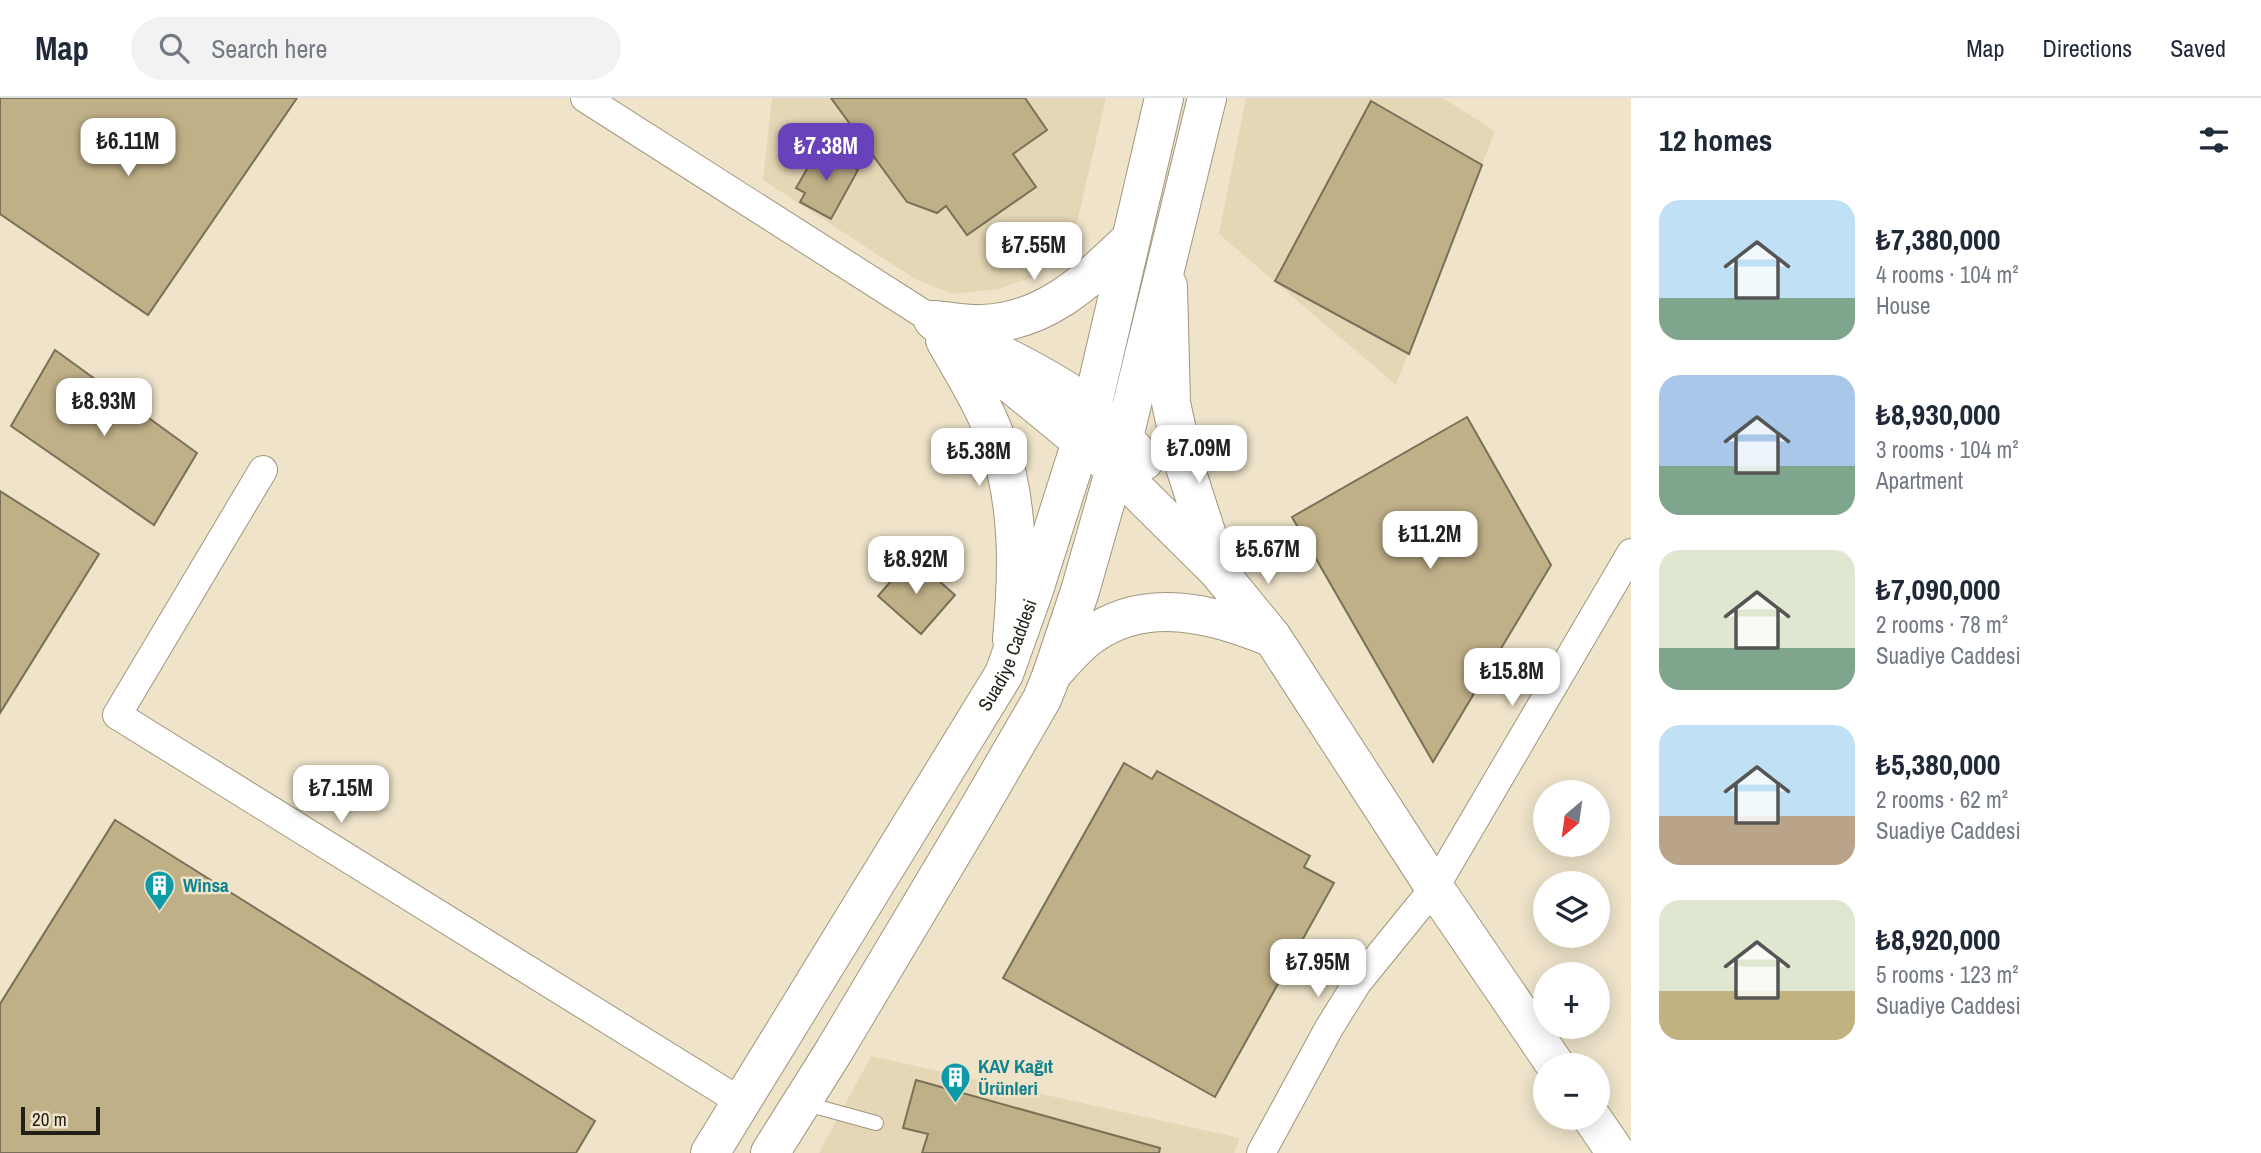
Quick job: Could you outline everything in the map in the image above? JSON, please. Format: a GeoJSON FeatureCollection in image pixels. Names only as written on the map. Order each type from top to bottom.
{"type":"FeatureCollection","features":[{"type":"Feature","properties":{"kind":"main road","name":"Suadiye Caddesi"},"geometry":{"type":"LineString","coordinates":[[710,1153],[977,719],[1009,660],[1086,424],[1164,98]]}},
{"type":"Feature","properties":{"kind":"main road"},"geometry":{"type":"LineString","coordinates":[[770,1153],[1042,699],[1080,591],[1120,453],[1207,98]]}},
{"type":"Feature","properties":{"kind":"main road"},"geometry":{"type":"LineString","coordinates":[[933,320],[981,324],[1012,320],[1045,309],[1088,281],[1131,239]]}},
{"type":"Feature","properties":{"kind":"main road"},"geometry":{"type":"LineString","coordinates":[[1168,249],[1167,326],[1171,403],[1185,467],[1218,571]]}},
{"type":"Feature","properties":{"kind":"main road"},"geometry":{"type":"LineString","coordinates":[[933,320],[1054,382],[1086,424],[1120,453],[1272,638],[1547,1053]]}},
{"type":"Feature","properties":{"kind":"main road"},"geometry":{"type":"LineString","coordinates":[[933,320],[989,421],[1009,481],[1016,552],[1015,608],[1009,660]]}},
{"type":"Feature","properties":{"kind":"main road"},"geometry":{"type":"LineString","coordinates":[[1052,674],[1090,636],[1128,617],[1152,612],[1203,614],[1235,622],[1272,638]]}},
{"type":"Feature","properties":{"kind":"main road"},"geometry":{"type":"LineString","coordinates":[[1600,1130],[1616,1153]]}},
{"type":"Feature","properties":{"kind":"street"},"geometry":{"type":"LineString","coordinates":[[585,98],[933,320]]}},
{"type":"Feature","properties":{"kind":"street"},"geometry":{"type":"LineString","coordinates":[[263,470],[117,715],[741,1102]]}},
{"type":"Feature","properties":{"kind":"street"},"geometry":{"type":"LineString","coordinates":[[1261,1153],[1329,1028],[1357,983],[1435,887],[1631,553]]}},
{"type":"Feature","properties":{"kind":"lane"},"geometry":{"type":"LineString","coordinates":[[802,1102],[876,1123]]}},
{"type":"Feature","properties":{"kind":"shaded area"},"geometry":{"type":"Polygon","coordinates":[[[772,98],[1106,98],[1076,226],[1062,254],[1035,276],[999,289],[952,294],[915,279],[763,180],[772,98]]]}},
{"type":"Feature","properties":{"kind":"shaded area"},"geometry":{"type":"Polygon","coordinates":[[[1246,98],[1443,98],[1495,131],[1396,385],[1219,234],[1246,98]]]}},
{"type":"Feature","properties":{"kind":"shaded area","name":"KAV Kağıt Ürünleri"},"geometry":{"type":"Polygon","coordinates":[[[871,1056],[1240,1138],[1234,1153],[819,1153],[871,1056]]]}},
{"type":"Feature","properties":{"kind":"building"},"geometry":{"type":"Polygon","coordinates":[[[0,98],[297,98],[148,315],[0,214],[0,98]]]}},
{"type":"Feature","properties":{"kind":"building"},"geometry":{"type":"Polygon","coordinates":[[[831,98],[1025,98],[1047,130],[1013,154],[1036,187],[967,235],[946,206],[937,213],[907,202],[831,98]]]}},
{"type":"Feature","properties":{"kind":"building"},"geometry":{"type":"Polygon","coordinates":[[[1371,101],[1482,165],[1409,354],[1275,281],[1371,101]]]}},
{"type":"Feature","properties":{"kind":"building"},"geometry":{"type":"Polygon","coordinates":[[[819,148],[858,170],[831,219],[800,202],[805,193],[796,188],[819,148]]]}},
{"type":"Feature","properties":{"kind":"building"},"geometry":{"type":"Polygon","coordinates":[[[55,350],[197,453],[154,525],[11,426],[55,350]]]}},
{"type":"Feature","properties":{"kind":"building"},"geometry":{"type":"Polygon","coordinates":[[[1467,417],[1551,565],[1433,762],[1292,517],[1467,417]]]}},
{"type":"Feature","properties":{"kind":"building"},"geometry":{"type":"Polygon","coordinates":[[[0,491],[99,554],[0,713],[0,491]]]}},
{"type":"Feature","properties":{"kind":"building"},"geometry":{"type":"Polygon","coordinates":[[[912,557],[955,595],[921,634],[878,596],[912,557]]]}},
{"type":"Feature","properties":{"kind":"building"},"geometry":{"type":"Polygon","coordinates":[[[1124,763],[1152,779],[1157,771],[1310,856],[1304,867],[1334,883],[1215,1097],[1003,978],[1124,763]]]}},
{"type":"Feature","properties":{"kind":"building","name":"Winsa"},"geometry":{"type":"Polygon","coordinates":[[[115,820],[595,1121],[576,1153],[0,1153],[0,1004],[115,820]]]}},
{"type":"Feature","properties":{"kind":"building","name":"KAV Kağıt Ürünleri"},"geometry":{"type":"Polygon","coordinates":[[[916,1080],[1160,1148],[1159,1153],[922,1153],[928,1134],[903,1128],[916,1080]]]}},
{"type":"Feature","properties":{"kind":"place","name":"Winsa"},"geometry":{"type":"Point","coordinates":[160,912]}},
{"type":"Feature","properties":{"kind":"place","name":"KAV Kağıt Ürünleri"},"geometry":{"type":"Point","coordinates":[955,1104]}}]}
